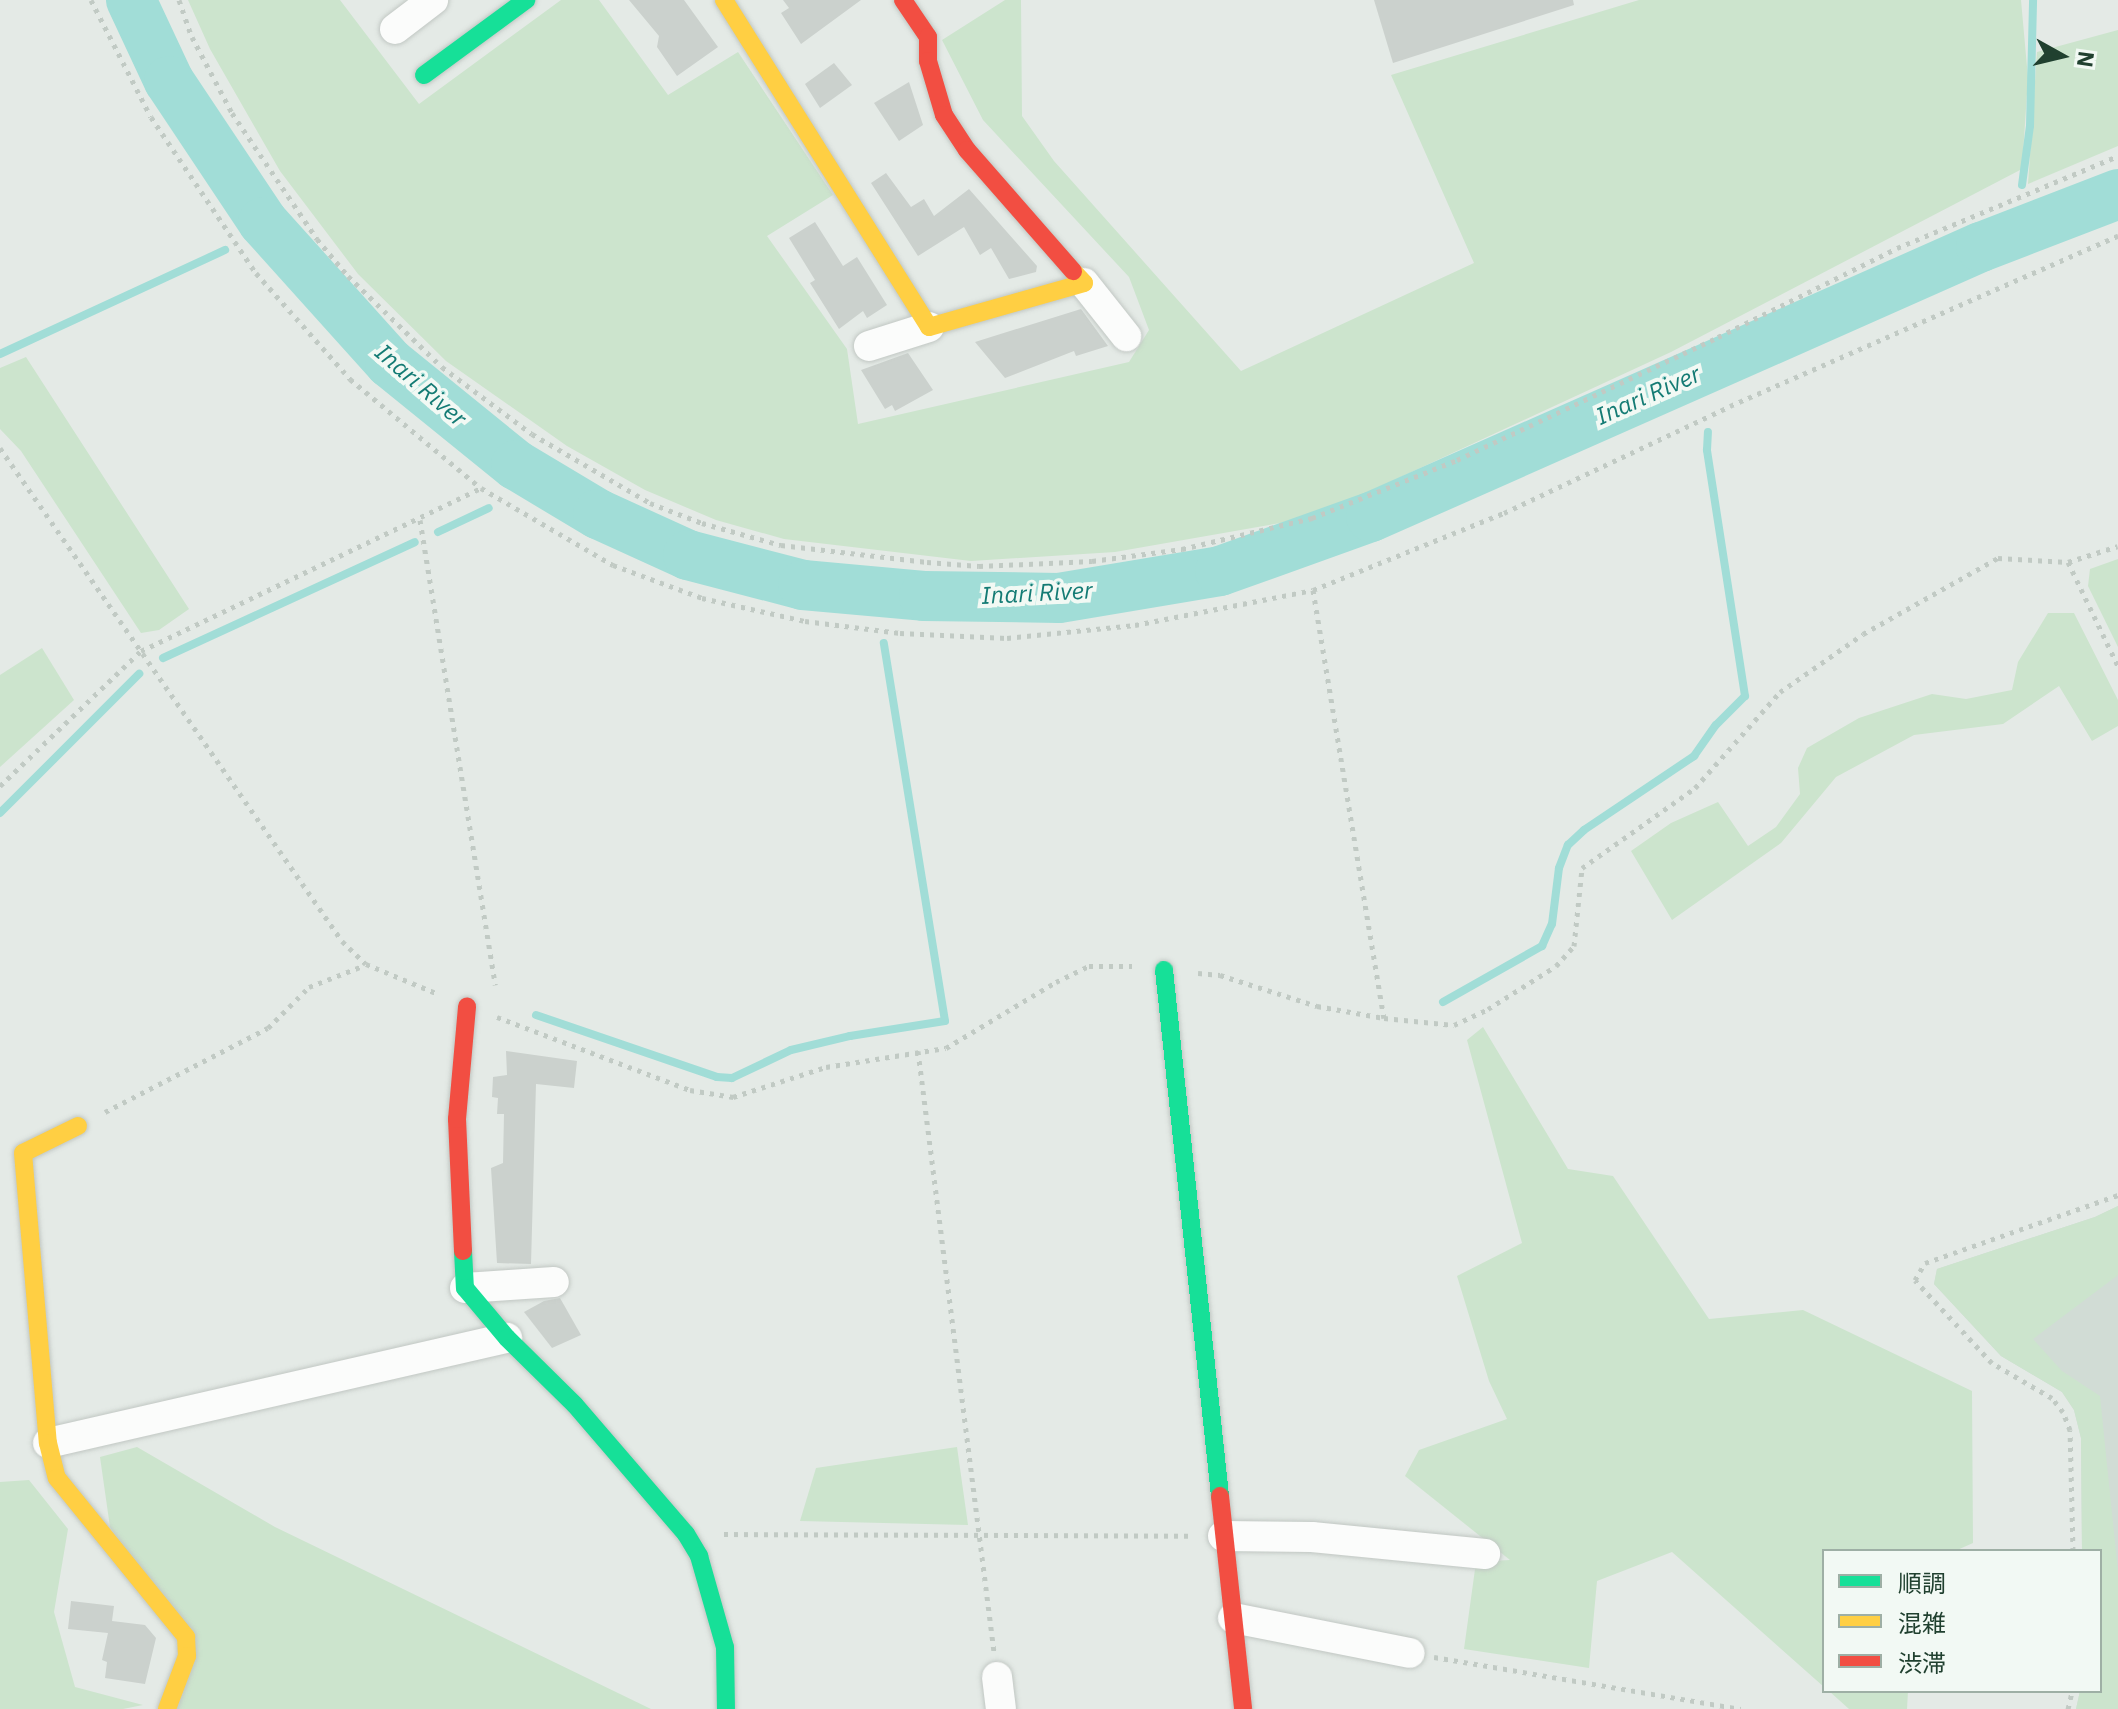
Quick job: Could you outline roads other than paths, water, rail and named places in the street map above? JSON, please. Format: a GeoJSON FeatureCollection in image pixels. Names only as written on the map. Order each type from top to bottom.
{"type":"FeatureCollection","features":[{"type":"Feature","properties":{"kind":"street"},"geometry":{"type":"LineString","coordinates":[[395,29],[433,0]]}},
{"type":"Feature","properties":{"kind":"street"},"geometry":{"type":"LineString","coordinates":[[424,75],[526,0]]}},
{"type":"Feature","properties":{"kind":"street"},"geometry":{"type":"LineString","coordinates":[[724,0],[929,327]]}},
{"type":"Feature","properties":{"kind":"street"},"geometry":{"type":"LineString","coordinates":[[903,0],[928,37],[928,61],[944,115],[967,150],[1084,283],[1126,336]]}},
{"type":"Feature","properties":{"kind":"street"},"geometry":{"type":"LineString","coordinates":[[869,346],[1084,283]]}},
{"type":"Feature","properties":{"kind":"street"},"geometry":{"type":"LineString","coordinates":[[1164,970],[1243,1709]]}},
{"type":"Feature","properties":{"kind":"street"},"geometry":{"type":"LineString","coordinates":[[467,1006],[457,1119],[465,1288],[507,1338],[575,1405],[686,1534],[699,1556],[725,1647],[726,1709]]}},
{"type":"Feature","properties":{"kind":"street"},"geometry":{"type":"LineString","coordinates":[[78,1126],[23,1153],[48,1443],[57,1478],[186,1637],[187,1656],[167,1709]]}},
{"type":"Feature","properties":{"kind":"street"},"geometry":{"type":"LineString","coordinates":[[465,1288],[554,1282]]}},
{"type":"Feature","properties":{"kind":"street"},"geometry":{"type":"LineString","coordinates":[[48,1443],[507,1338]]}},
{"type":"Feature","properties":{"kind":"street"},"geometry":{"type":"LineString","coordinates":[[1223,1536],[1312,1537],[1485,1554]]}},
{"type":"Feature","properties":{"kind":"street"},"geometry":{"type":"LineString","coordinates":[[1233,1618],[1410,1653]]}},
{"type":"Feature","properties":{"kind":"street"},"geometry":{"type":"LineString","coordinates":[[997,1677],[1001,1709]]}},
{"type":"Feature","properties":{"kind":"waterway","name":"Inari River"},"geometry":{"type":"LineString","coordinates":[[131,0],[169,81],[263,222],[390,363],[516,465],[598,514],[688,555],[803,585],[924,596],[1059,598],[1220,571],[1371,517],[1981,247],[2118,194]]}},
{"type":"Feature","properties":{"kind":"waterway"},"geometry":{"type":"LineString","coordinates":[[2022,185],[2030,126],[2033,0]]}},
{"type":"Feature","properties":{"kind":"waterway"},"geometry":{"type":"LineString","coordinates":[[0,354],[225,250]]}},
{"type":"Feature","properties":{"kind":"waterway"},"geometry":{"type":"LineString","coordinates":[[1443,1002],[1542,946],[1552,924],[1559,868],[1568,845],[1584,830],[1694,756],[1716,725],[1745,696],[1707,450],[1708,432]]}},
{"type":"Feature","properties":{"kind":"waterway"},"geometry":{"type":"LineString","coordinates":[[438,532],[489,508]]}},
{"type":"Feature","properties":{"kind":"waterway"},"geometry":{"type":"LineString","coordinates":[[163,658],[415,542]]}},
{"type":"Feature","properties":{"kind":"waterway"},"geometry":{"type":"LineString","coordinates":[[536,1015],[717,1077],[732,1078],[791,1050],[850,1036],[945,1021],[884,643]]}},
{"type":"Feature","properties":{"kind":"waterway"},"geometry":{"type":"LineString","coordinates":[[0,813],[139,674]]}}]}
